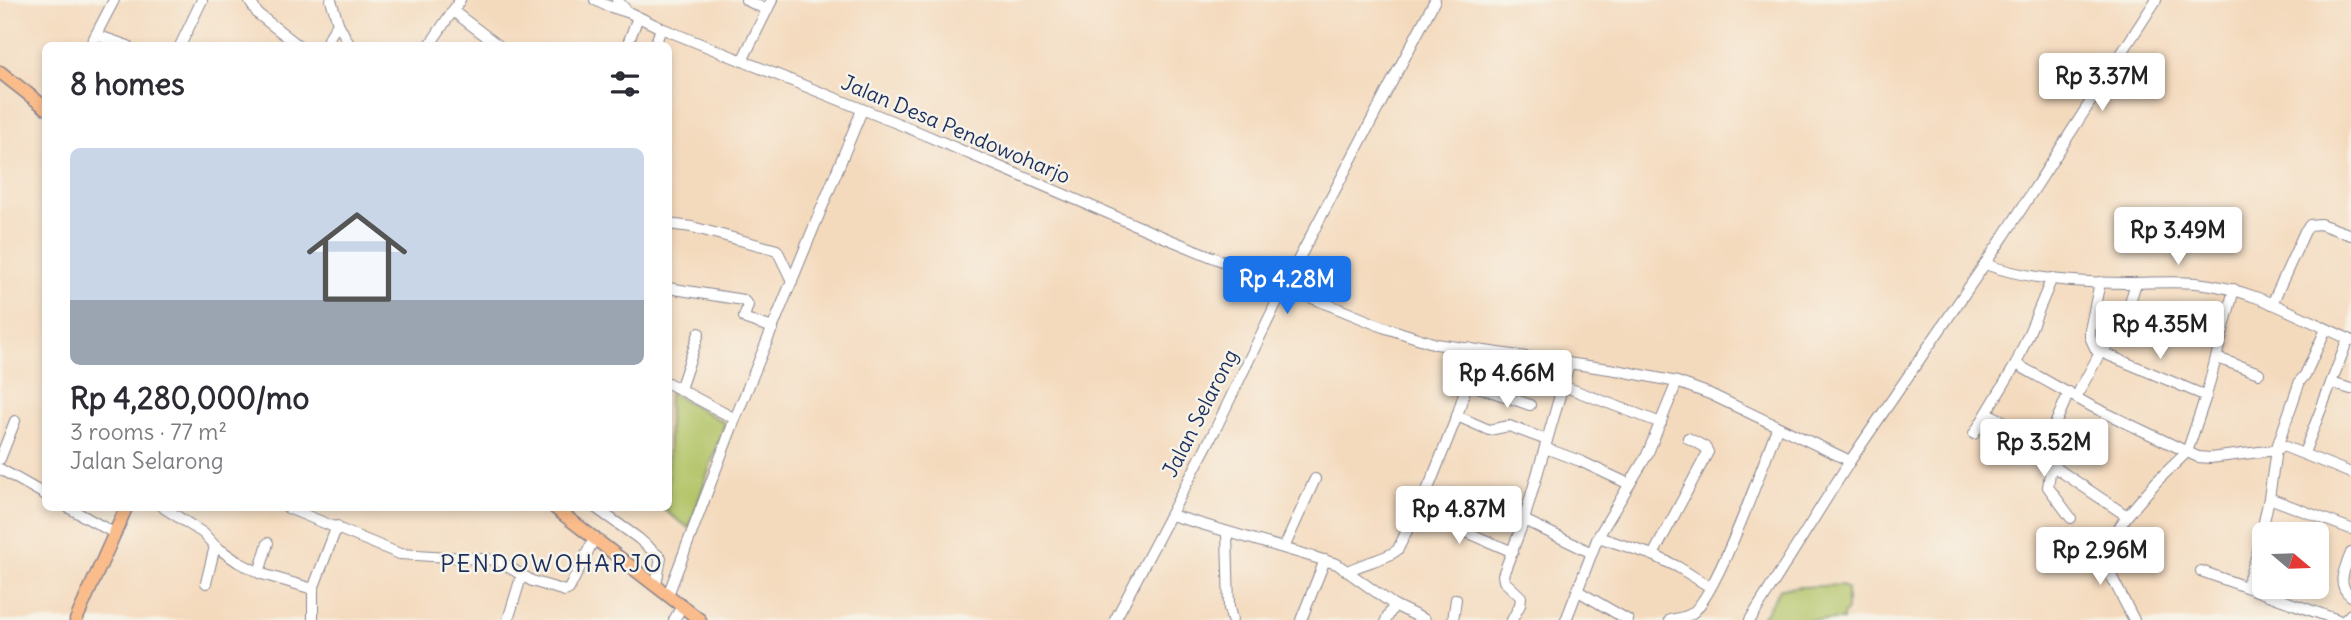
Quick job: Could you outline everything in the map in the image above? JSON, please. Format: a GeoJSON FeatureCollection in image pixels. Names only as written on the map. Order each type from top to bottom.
{"type":"FeatureCollection","features":[{"type":"Feature","properties":{"kind":"main road"},"geometry":{"type":"LineString","coordinates":[[0,72],[42,105]]}},
{"type":"Feature","properties":{"kind":"main road"},"geometry":{"type":"LineString","coordinates":[[0,81],[42,113]]}},
{"type":"Feature","properties":{"kind":"main road"},"geometry":{"type":"LineString","coordinates":[[76,620],[125,511]]}},
{"type":"Feature","properties":{"kind":"main road"},"geometry":{"type":"LineString","coordinates":[[559,511],[700,620]]}},
{"type":"Feature","properties":{"kind":"street"},"geometry":{"type":"LineString","coordinates":[[92,42],[114,0]]}},
{"type":"Feature","properties":{"kind":"street"},"geometry":{"type":"LineString","coordinates":[[182,42],[202,0]]}},
{"type":"Feature","properties":{"kind":"street"},"geometry":{"type":"LineString","coordinates":[[239,0],[252,1],[258,15],[294,42]]}},
{"type":"Feature","properties":{"kind":"street"},"geometry":{"type":"LineString","coordinates":[[331,0],[348,42]]}},
{"type":"Feature","properties":{"kind":"street"},"geometry":{"type":"LineString","coordinates":[[432,42],[460,0]]}},
{"type":"Feature","properties":{"kind":"street"},"geometry":{"type":"LineString","coordinates":[[595,0],[633,15],[628,42]]}},
{"type":"Feature","properties":{"kind":"street"},"geometry":{"type":"LineString","coordinates":[[742,61],[770,5],[746,0]]}},
{"type":"Feature","properties":{"kind":"street","name":"Jalan Selarong"},"geometry":{"type":"LineString","coordinates":[[1115,620],[1215,430],[1284,287],[1435,0]]}},
{"type":"Feature","properties":{"kind":"street"},"geometry":{"type":"LineString","coordinates":[[1750,620],[1850,461],[1984,264],[2156,0]]}},
{"type":"Feature","properties":{"kind":"street","name":"Jalan Desa Pendowoharjo"},"geometry":{"type":"LineString","coordinates":[[618,1],[633,15],[661,28],[1284,287],[1411,337],[1436,344],[1677,382],[1710,394],[1850,461]]}},
{"type":"Feature","properties":{"kind":"street"},"geometry":{"type":"LineString","coordinates":[[453,11],[494,42]]}},
{"type":"Feature","properties":{"kind":"street"},"geometry":{"type":"LineString","coordinates":[[326,42],[338,23]]}},
{"type":"Feature","properties":{"kind":"street"},"geometry":{"type":"LineString","coordinates":[[656,42],[661,28]]}},
{"type":"Feature","properties":{"kind":"street"},"geometry":{"type":"LineString","coordinates":[[96,35],[116,42]]}},
{"type":"Feature","properties":{"kind":"street"},"geometry":{"type":"LineString","coordinates":[[668,595],[736,419],[862,110]]}},
{"type":"Feature","properties":{"kind":"street"},"geometry":{"type":"LineString","coordinates":[[672,224],[692,227],[777,250],[792,281]]}},
{"type":"Feature","properties":{"kind":"street"},"geometry":{"type":"LineString","coordinates":[[2272,304],[2310,225],[2320,224],[2351,235]]}},
{"type":"Feature","properties":{"kind":"street"},"geometry":{"type":"LineString","coordinates":[[1984,264],[2003,271],[2052,278],[2100,282],[2198,283],[2234,289],[2349,339],[2304,453]]}},
{"type":"Feature","properties":{"kind":"street"},"geometry":{"type":"LineString","coordinates":[[1974,433],[2016,363],[2052,278]]}},
{"type":"Feature","properties":{"kind":"street"},"geometry":{"type":"LineString","coordinates":[[2100,282],[2090,337],[2096,350],[2206,396]]}},
{"type":"Feature","properties":{"kind":"street"},"geometry":{"type":"LineString","coordinates":[[2127,516],[2051,466],[2042,454],[2072,394],[2101,351],[2120,334],[2136,283]]}},
{"type":"Feature","properties":{"kind":"street"},"geometry":{"type":"LineString","coordinates":[[672,289],[743,300],[748,305],[744,317],[746,319],[773,328]]}},
{"type":"Feature","properties":{"kind":"street"},"geometry":{"type":"LineString","coordinates":[[2134,620],[2104,562],[2105,548],[2127,516],[2187,452],[2217,358],[2234,289]]}},
{"type":"Feature","properties":{"kind":"street"},"geometry":{"type":"LineString","coordinates":[[2246,587],[2257,555],[2276,450],[2299,384],[2326,329]]}},
{"type":"Feature","properties":{"kind":"street"},"geometry":{"type":"LineString","coordinates":[[680,389],[699,333]]}},
{"type":"Feature","properties":{"kind":"street"},"geometry":{"type":"LineString","coordinates":[[1348,571],[1396,552],[1417,511],[1457,416],[1467,383],[1468,348]]}},
{"type":"Feature","properties":{"kind":"street"},"geometry":{"type":"LineString","coordinates":[[2217,358],[2259,373]]}},
{"type":"Feature","properties":{"kind":"street"},"geometry":{"type":"LineString","coordinates":[[2016,363],[2072,394],[2203,458],[2276,450],[2283,446],[2351,473]]}},
{"type":"Feature","properties":{"kind":"street"},"geometry":{"type":"LineString","coordinates":[[1512,620],[1521,597],[1504,581],[1503,575],[1524,520],[1569,364]]}},
{"type":"Feature","properties":{"kind":"street"},"geometry":{"type":"LineString","coordinates":[[1566,620],[1598,537],[1647,455],[1677,382]]}},
{"type":"Feature","properties":{"kind":"street"},"geometry":{"type":"LineString","coordinates":[[1467,383],[1530,405]]}},
{"type":"Feature","properties":{"kind":"street"},"geometry":{"type":"LineString","coordinates":[[2332,383],[2351,389]]}},
{"type":"Feature","properties":{"kind":"street"},"geometry":{"type":"LineString","coordinates":[[672,385],[736,419]]}},
{"type":"Feature","properties":{"kind":"street"},"geometry":{"type":"LineString","coordinates":[[1563,386],[1661,423]]}},
{"type":"Feature","properties":{"kind":"street"},"geometry":{"type":"LineString","coordinates":[[1987,413],[2047,443]]}},
{"type":"Feature","properties":{"kind":"street"},"geometry":{"type":"LineString","coordinates":[[1457,416],[1489,429],[1509,426],[1629,484]]}},
{"type":"Feature","properties":{"kind":"street"},"geometry":{"type":"LineString","coordinates":[[0,459],[15,421]]}},
{"type":"Feature","properties":{"kind":"street"},"geometry":{"type":"LineString","coordinates":[[1670,620],[1691,614],[1710,587],[1738,526],[1777,428]]}},
{"type":"Feature","properties":{"kind":"street"},"geometry":{"type":"LineString","coordinates":[[1653,555],[1708,452],[1705,447],[1688,438]]}},
{"type":"Feature","properties":{"kind":"street"},"geometry":{"type":"LineString","coordinates":[[2051,466],[2048,487],[2071,518]]}},
{"type":"Feature","properties":{"kind":"street"},"geometry":{"type":"LineString","coordinates":[[0,470],[42,493]]}},
{"type":"Feature","properties":{"kind":"street"},"geometry":{"type":"LineString","coordinates":[[1284,548],[1315,479]]}},
{"type":"Feature","properties":{"kind":"street"},"geometry":{"type":"LineString","coordinates":[[2269,498],[2351,529]]}},
{"type":"Feature","properties":{"kind":"street"},"geometry":{"type":"LineString","coordinates":[[74,511],[114,533]]}},
{"type":"Feature","properties":{"kind":"street"},"geometry":{"type":"LineString","coordinates":[[169,511],[203,533],[215,546],[238,562],[259,573],[313,589]]}},
{"type":"Feature","properties":{"kind":"street"},"geometry":{"type":"LineString","coordinates":[[299,511],[400,554],[497,561],[540,584],[567,591],[595,537]]}},
{"type":"Feature","properties":{"kind":"street"},"geometry":{"type":"LineString","coordinates":[[600,511],[661,558],[656,585]]}},
{"type":"Feature","properties":{"kind":"street"},"geometry":{"type":"LineString","coordinates":[[1417,511],[1513,552]]}},
{"type":"Feature","properties":{"kind":"street"},"geometry":{"type":"LineString","coordinates":[[1171,514],[1227,533],[1325,560],[1348,571],[1394,605],[1425,620]]}},
{"type":"Feature","properties":{"kind":"street"},"geometry":{"type":"LineString","coordinates":[[1524,520],[1592,553]]}},
{"type":"Feature","properties":{"kind":"street"},"geometry":{"type":"LineString","coordinates":[[313,620],[313,589],[337,526]]}},
{"type":"Feature","properties":{"kind":"street"},"geometry":{"type":"LineString","coordinates":[[1227,533],[1229,608],[1232,620]]}},
{"type":"Feature","properties":{"kind":"street"},"geometry":{"type":"LineString","coordinates":[[1598,537],[1653,555],[1710,587]]}},
{"type":"Feature","properties":{"kind":"street"},"geometry":{"type":"LineString","coordinates":[[259,573],[268,543]]}},
{"type":"Feature","properties":{"kind":"street"},"geometry":{"type":"LineString","coordinates":[[206,583],[215,546]]}},
{"type":"Feature","properties":{"kind":"street"},"geometry":{"type":"LineString","coordinates":[[2351,553],[2341,584],[2343,590],[2351,596]]}},
{"type":"Feature","properties":{"kind":"street"},"geometry":{"type":"LineString","coordinates":[[1301,620],[1325,560]]}},
{"type":"Feature","properties":{"kind":"street"},"geometry":{"type":"LineString","coordinates":[[2201,571],[2338,620]]}},
{"type":"Feature","properties":{"kind":"street"},"geometry":{"type":"LineString","coordinates":[[508,620],[522,574]]}},
{"type":"Feature","properties":{"kind":"street"},"geometry":{"type":"LineString","coordinates":[[1578,591],[1628,620]]}},
{"type":"Feature","properties":{"kind":"street"},"geometry":{"type":"LineString","coordinates":[[1452,620],[1456,599]]}},
{"type":"Feature","properties":{"kind":"street"},"geometry":{"type":"LineString","coordinates":[[1386,620],[1394,605]]}},
{"type":"Feature","properties":{"kind":"street"},"geometry":{"type":"LineString","coordinates":[[674,620],[682,606]]}},
{"type":"Feature","properties":{"kind":"street"},"geometry":{"type":"LineString","coordinates":[[2344,620],[2351,614]]}},
{"type":"Feature","properties":{"kind":"green space"},"geometry":{"type":"Polygon","coordinates":[[[672,394],[725,423],[689,528],[665,511],[672,511],[672,394]]]}},
{"type":"Feature","properties":{"kind":"green space"},"geometry":{"type":"Polygon","coordinates":[[[1842,585],[1847,589],[1847,610],[1843,620],[1761,620],[1781,588],[1842,585]]]}},
{"type":"Feature","properties":{"kind":"district","name":"PENDOWOHARJO"},"geometry":{"type":"Point","coordinates":[552,563]}}]}
